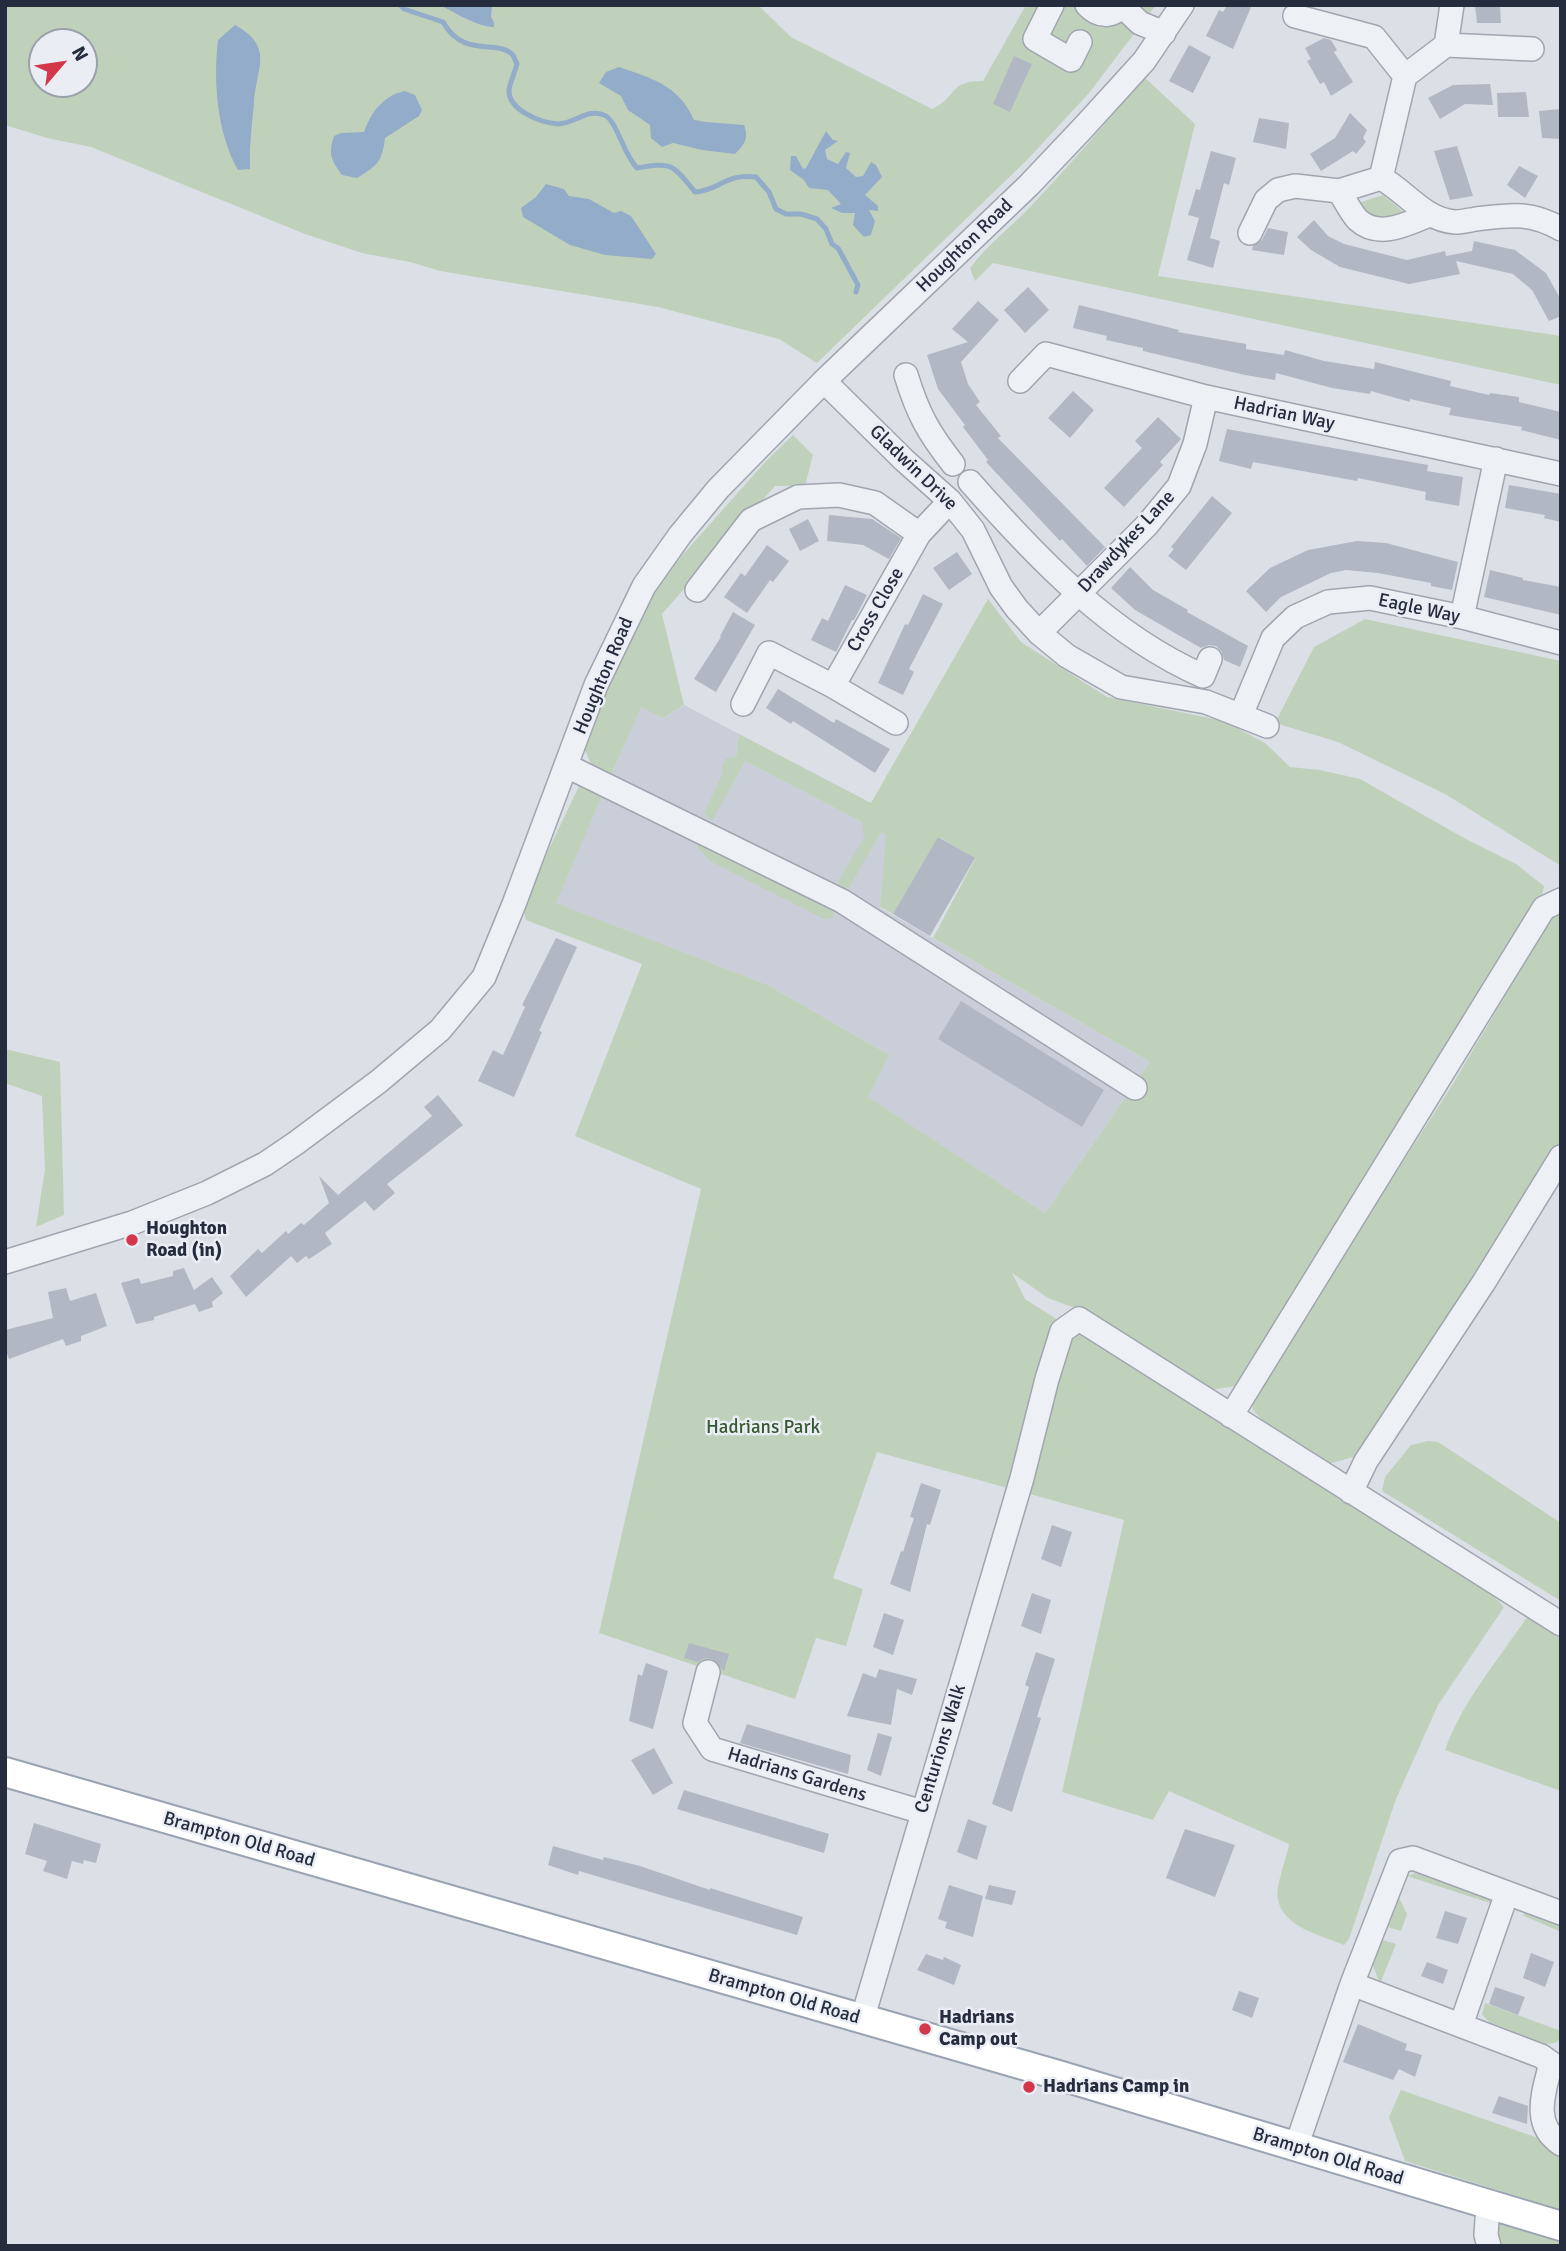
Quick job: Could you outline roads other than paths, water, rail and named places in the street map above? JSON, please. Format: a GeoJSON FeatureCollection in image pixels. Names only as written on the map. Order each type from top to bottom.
{"type":"FeatureCollection","features":[{"type":"Feature","properties":{"kind":"main road","name":"Brampton Old Road"},"geometry":{"type":"LineString","coordinates":[[5,1772],[1058,2075],[1561,2226]]}},
{"type":"Feature","properties":{"kind":"street"},"geometry":{"type":"LineString","coordinates":[[1052,5],[1035,39],[1071,60],[1080,42]]}},
{"type":"Feature","properties":{"kind":"street"},"geometry":{"type":"LineString","coordinates":[[1087,5],[1101,15],[1114,13],[1122,6],[1140,23],[1164,33]]}},
{"type":"Feature","properties":{"kind":"street","name":"Houghton Road"},"geometry":{"type":"LineString","coordinates":[[5,1262],[131,1223],[207,1194],[265,1164],[378,1082],[440,1030],[484,977],[596,685],[645,586],[680,535],[718,489],[824,381],[1029,185],[1119,90],[1164,33],[1182,5]]}},
{"type":"Feature","properties":{"kind":"street"},"geometry":{"type":"LineString","coordinates":[[1446,45],[1452,5]]}},
{"type":"Feature","properties":{"kind":"street"},"geometry":{"type":"LineString","coordinates":[[1295,16],[1374,37],[1405,76]]}},
{"type":"Feature","properties":{"kind":"street"},"geometry":{"type":"LineString","coordinates":[[1381,178],[1405,76],[1446,45],[1532,49]]}},
{"type":"Feature","properties":{"kind":"street"},"geometry":{"type":"LineString","coordinates":[[1250,233],[1266,200],[1278,190],[1295,186],[1339,191],[1381,178],[1397,186],[1429,215],[1455,222],[1513,214],[1532,216],[1561,229]]}},
{"type":"Feature","properties":{"kind":"street"},"geometry":{"type":"LineString","coordinates":[[1339,191],[1358,220],[1374,229],[1391,229],[1429,215]]}},
{"type":"Feature","properties":{"kind":"street","name":"Hadrian Way"},"geometry":{"type":"LineString","coordinates":[[1020,381],[1046,354],[1206,397],[1561,474]]}},
{"type":"Feature","properties":{"kind":"street"},"geometry":{"type":"LineString","coordinates":[[906,375],[914,401],[930,434],[954,464]]}},
{"type":"Feature","properties":{"kind":"street","name":"Gladwin Drive"},"geometry":{"type":"LineString","coordinates":[[824,381],[950,501],[973,530],[1000,587],[1039,633],[1067,656],[1121,687],[1206,702],[1268,726]]}},
{"type":"Feature","properties":{"kind":"street","name":"Drawdykes Lane"},"geometry":{"type":"LineString","coordinates":[[1039,633],[1147,525],[1179,486],[1195,444],[1206,397]]}},
{"type":"Feature","properties":{"kind":"street"},"geometry":{"type":"LineString","coordinates":[[904,460],[930,434]]}},
{"type":"Feature","properties":{"kind":"street"},"geometry":{"type":"LineString","coordinates":[[1462,618],[1496,459]]}},
{"type":"Feature","properties":{"kind":"street"},"geometry":{"type":"LineString","coordinates":[[971,482],[1018,536],[1078,594],[1145,646],[1175,664],[1203,676],[1210,659]]}},
{"type":"Feature","properties":{"kind":"street"},"geometry":{"type":"LineString","coordinates":[[697,590],[751,520],[798,497],[839,495],[875,503],[919,534]]}},
{"type":"Feature","properties":{"kind":"street","name":"Cross Close"},"geometry":{"type":"LineString","coordinates":[[833,686],[919,534],[950,501]]}},
{"type":"Feature","properties":{"kind":"street"},"geometry":{"type":"LineString","coordinates":[[988,561],[1018,536]]}},
{"type":"Feature","properties":{"kind":"street","name":"Eagle Way"},"geometry":{"type":"LineString","coordinates":[[1241,715],[1273,638],[1295,617],[1328,602],[1370,598],[1561,643]]}},
{"type":"Feature","properties":{"kind":"street"},"geometry":{"type":"LineString","coordinates":[[743,704],[769,653],[896,723]]}},
{"type":"Feature","properties":{"kind":"street"},"geometry":{"type":"LineString","coordinates":[[567,766],[842,901],[1135,1088]]}},
{"type":"Feature","properties":{"kind":"street"},"geometry":{"type":"LineString","coordinates":[[1561,900],[1544,908],[1231,1416],[1561,1624]]}},
{"type":"Feature","properties":{"kind":"street"},"geometry":{"type":"LineString","coordinates":[[1351,1492],[1366,1461],[1484,1282],[1561,1157]]}},
{"type":"Feature","properties":{"kind":"street","name":"Centurions Walk"},"geometry":{"type":"LineString","coordinates":[[862,2020],[1022,1478],[1062,1331],[1079,1319],[1231,1416]]}},
{"type":"Feature","properties":{"kind":"street","name":"Hadrians Gardens"},"geometry":{"type":"LineString","coordinates":[[708,1672],[695,1723],[712,1749],[922,1812]]}},
{"type":"Feature","properties":{"kind":"street"},"geometry":{"type":"LineString","coordinates":[[1296,2147],[1352,1984],[1400,1861],[1413,1858],[1561,1913]]}},
{"type":"Feature","properties":{"kind":"street"},"geometry":{"type":"LineString","coordinates":[[1461,2025],[1507,1894]]}},
{"type":"Feature","properties":{"kind":"street"},"geometry":{"type":"LineString","coordinates":[[1352,1984],[1541,2056],[1556,2053],[1540,2113],[1545,2126],[1561,2144]]}},
{"type":"Feature","properties":{"kind":"street"},"geometry":{"type":"LineString","coordinates":[[1488,2205],[1486,2235],[1489,2246]]}},
{"type":"Feature","properties":{"kind":"water"},"geometry":{"type":"Polygon","coordinates":[[[440,5],[492,5],[494,27],[474,22],[440,5]]]}},
{"type":"Feature","properties":{"kind":"water"},"geometry":{"type":"Polygon","coordinates":[[[235,25],[255,42],[260,59],[250,169],[238,170],[221,123],[216,72],[218,40],[235,25]]]}},
{"type":"Feature","properties":{"kind":"water"},"geometry":{"type":"Polygon","coordinates":[[[619,67],[663,84],[680,98],[694,120],[744,125],[744,144],[735,154],[673,143],[662,147],[651,138],[650,125],[628,110],[621,96],[599,83],[606,72],[619,67]]]}},
{"type":"Feature","properties":{"kind":"water"},"geometry":{"type":"Polygon","coordinates":[[[405,91],[415,95],[422,110],[419,116],[385,138],[380,158],[370,170],[357,178],[342,175],[332,157],[334,136],[364,132],[370,118],[385,100],[405,91]]]}},
{"type":"Feature","properties":{"kind":"water"},"geometry":{"type":"Polygon","coordinates":[[[826,131],[833,140],[838,141],[825,150],[827,159],[838,164],[846,152],[850,153],[846,168],[856,177],[863,176],[871,162],[876,165],[882,177],[865,195],[878,206],[878,211],[869,210],[875,221],[871,235],[864,237],[853,225],[855,213],[842,213],[831,208],[841,204],[828,190],[809,188],[804,180],[790,170],[791,156],[796,156],[803,169],[806,168],[826,131]]]}},
{"type":"Feature","properties":{"kind":"water"},"geometry":{"type":"Polygon","coordinates":[[[546,184],[564,189],[569,196],[589,199],[614,213],[621,211],[631,216],[656,254],[652,259],[605,255],[570,245],[523,217],[521,208],[536,197],[546,184]]]}},
{"type":"Feature","properties":{"kind":"waterway"},"geometry":{"type":"LineString","coordinates":[[400,5],[404,9],[443,22],[460,40],[512,54],[517,64],[509,90],[510,97],[514,104],[527,114],[558,124],[592,113],[609,118],[637,168],[658,165],[671,167],[695,192],[737,177],[756,177],[769,192],[776,209],[786,214],[801,214],[817,219],[826,229],[832,244],[838,248],[858,285],[856,292]]}},
{"type":"Feature","properties":{"kind":"place","name":"Houghton Road (in)"},"geometry":{"type":"Point","coordinates":[132,1240]}},
{"type":"Feature","properties":{"kind":"place","name":"Hadrians Camp out"},"geometry":{"type":"Point","coordinates":[925,2029]}},
{"type":"Feature","properties":{"kind":"place","name":"Hadrians Camp in"},"geometry":{"type":"Point","coordinates":[1029,2087]}},
{"type":"Feature","properties":{"kind":"park label","name":"Hadrians Park"},"geometry":{"type":"Point","coordinates":[763,1428]}}]}
